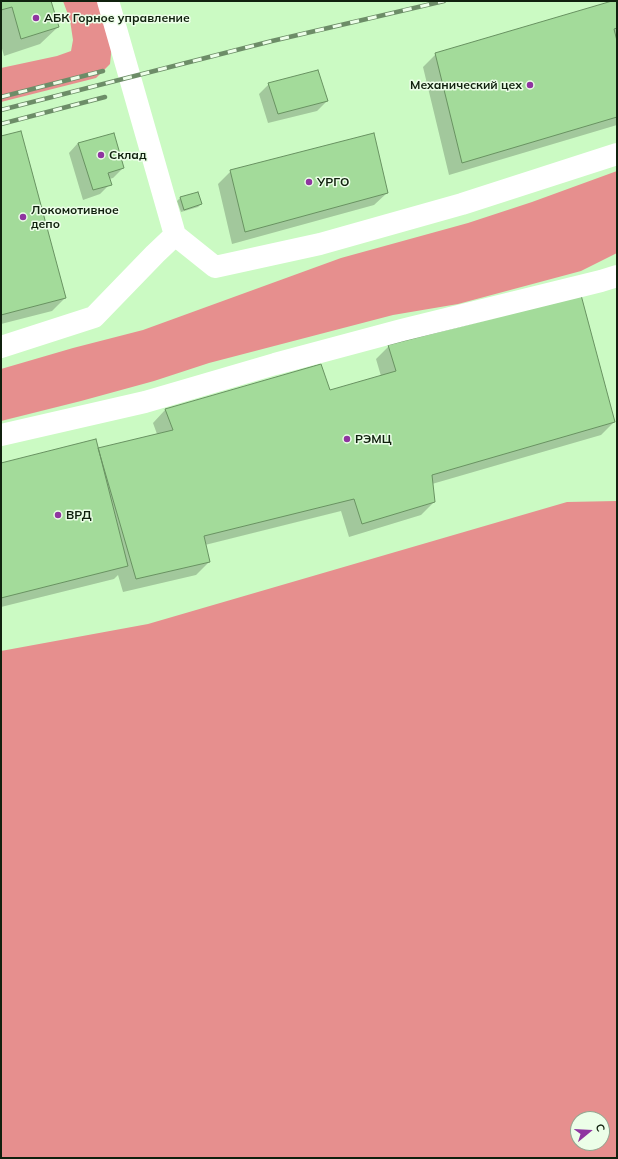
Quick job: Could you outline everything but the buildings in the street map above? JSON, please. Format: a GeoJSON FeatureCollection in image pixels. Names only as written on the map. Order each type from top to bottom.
{"type":"FeatureCollection","features":[{"type":"Feature","properties":{"kind":"lane"},"geometry":{"type":"LineString","coordinates":[[108,1],[175,235],[215,267],[328,242],[462,204],[617,154]]}},
{"type":"Feature","properties":{"kind":"lane"},"geometry":{"type":"LineString","coordinates":[[1,347],[94,317],[175,235]]}},
{"type":"Feature","properties":{"kind":"lane"},"geometry":{"type":"LineString","coordinates":[[1,435],[145,402],[275,364],[402,330],[617,276]]}},
{"type":"Feature","properties":{"kind":"shaded area"},"geometry":{"type":"Polygon","coordinates":[[[63,1],[102,1],[112,45],[110,64],[96,78],[1,102],[1,68],[57,56],[71,51],[73,40],[70,20],[63,1]]]}},
{"type":"Feature","properties":{"kind":"shaded area"},"geometry":{"type":"Polygon","coordinates":[[[617,171],[617,253],[581,271],[458,304],[393,315],[209,363],[154,381],[1,421],[1,369],[143,330],[341,258],[468,223],[532,202],[617,171]]]}},
{"type":"Feature","properties":{"kind":"shaded area"},"geometry":{"type":"Polygon","coordinates":[[[617,501],[617,1158],[1,1158],[1,651],[148,624],[567,502],[617,501]]]}},
{"type":"Feature","properties":{"kind":"railway"},"geometry":{"type":"LineString","coordinates":[[1,110],[272,41],[444,1]]}},
{"type":"Feature","properties":{"kind":"railway"},"geometry":{"type":"LineString","coordinates":[[1,97],[103,71]]}},
{"type":"Feature","properties":{"kind":"railway"},"geometry":{"type":"LineString","coordinates":[[1,124],[105,97]]}},
{"type":"Feature","properties":{"kind":"place","name":"АБК Горное управление"},"geometry":{"type":"Point","coordinates":[36,18]}},
{"type":"Feature","properties":{"kind":"place","name":"Механический цех"},"geometry":{"type":"Point","coordinates":[530,85]}},
{"type":"Feature","properties":{"kind":"place","name":"Склад"},"geometry":{"type":"Point","coordinates":[101,155]}},
{"type":"Feature","properties":{"kind":"place","name":"УРГО"},"geometry":{"type":"Point","coordinates":[309,182]}},
{"type":"Feature","properties":{"kind":"place","name":"Локомотивное депо"},"geometry":{"type":"Point","coordinates":[23,217]}},
{"type":"Feature","properties":{"kind":"place","name":"РЭМЦ"},"geometry":{"type":"Point","coordinates":[347,439]}},
{"type":"Feature","properties":{"kind":"place","name":"ВРД"},"geometry":{"type":"Point","coordinates":[58,515]}}]}
